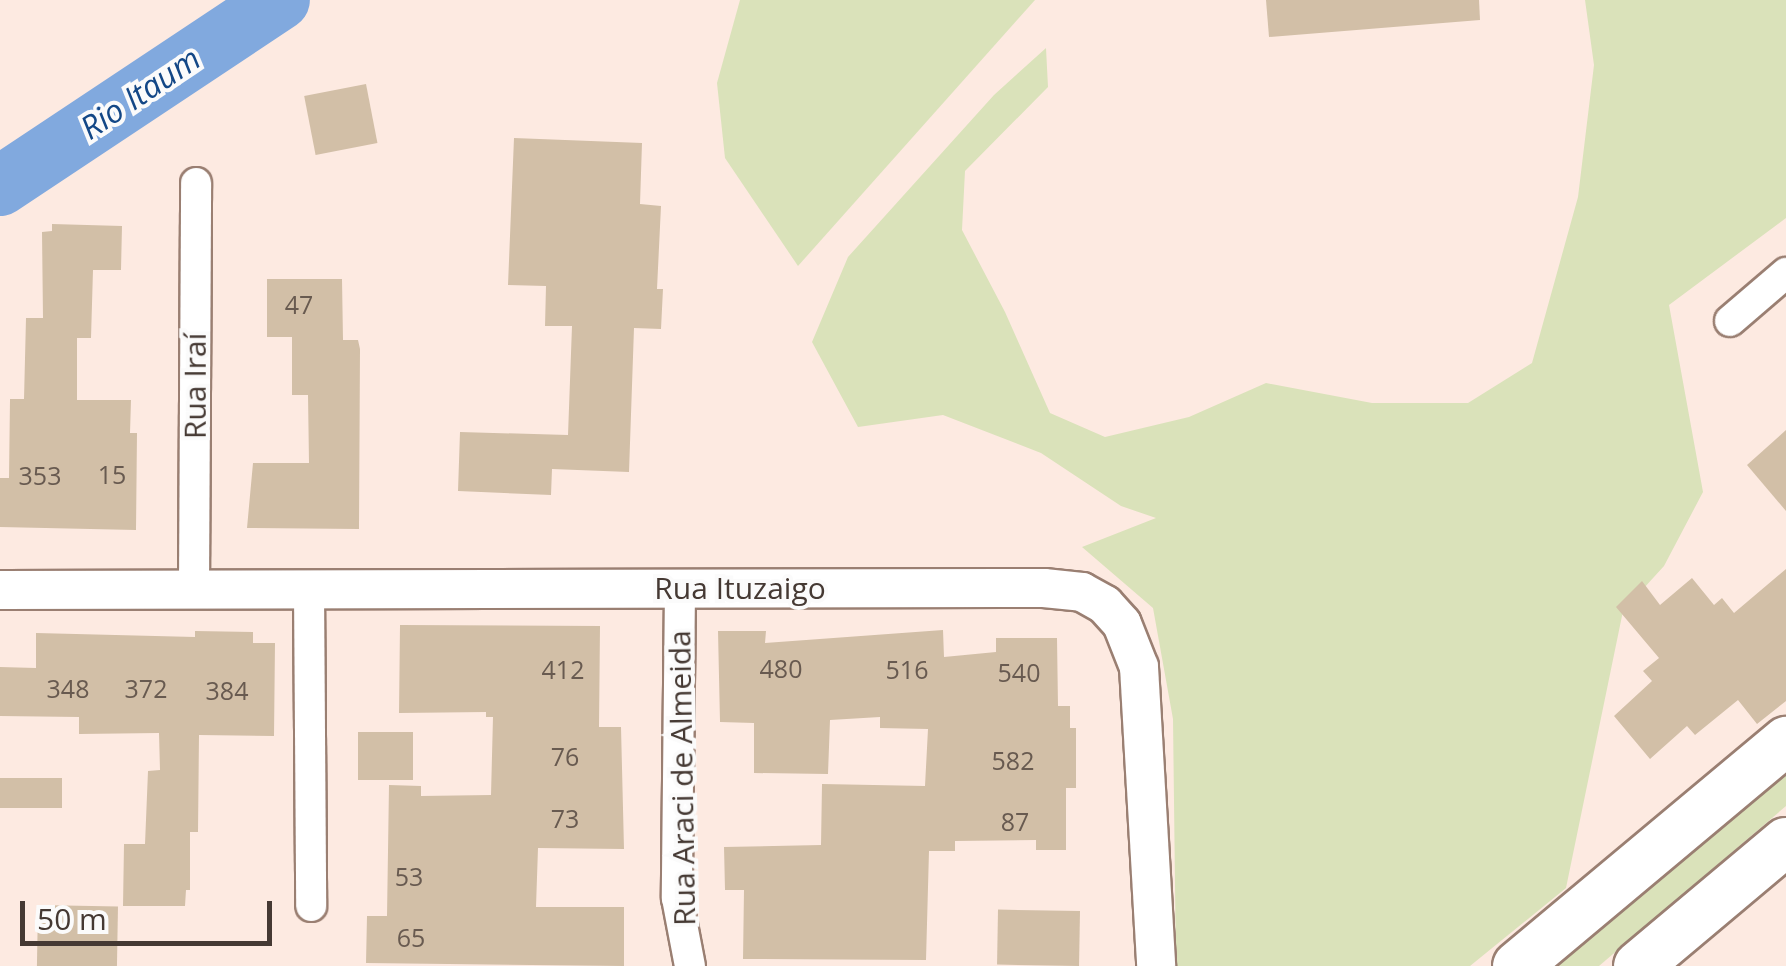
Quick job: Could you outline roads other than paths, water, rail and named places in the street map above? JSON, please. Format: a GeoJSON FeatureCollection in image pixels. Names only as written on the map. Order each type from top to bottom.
{"type":"FeatureCollection","features":[{"type":"Feature","properties":{"kind":"main road"},"geometry":{"type":"LineString","coordinates":[[1517,966],[1786,740]]}},
{"type":"Feature","properties":{"kind":"main road"},"geometry":{"type":"LineString","coordinates":[[1638,966],[1786,842]]}},
{"type":"Feature","properties":{"kind":"street","name":"Rua Iraí"},"geometry":{"type":"LineString","coordinates":[[194,590],[196,183]]}},
{"type":"Feature","properties":{"kind":"street"},"geometry":{"type":"LineString","coordinates":[[1730,320],[1786,273]]}},
{"type":"Feature","properties":{"kind":"street","name":"Rua Araci de Almeida"},"geometry":{"type":"LineString","coordinates":[[680,588],[677,898],[690,966]]}},
{"type":"Feature","properties":{"kind":"street","name":"Rua Ituzaigo"},"geometry":{"type":"LineString","coordinates":[[0,590],[1044,588],[1082,592],[1105,606],[1122,624],[1139,668],[1156,966]]}},
{"type":"Feature","properties":{"kind":"street"},"geometry":{"type":"LineString","coordinates":[[309,589],[312,906]]}},
{"type":"Feature","properties":{"kind":"waterway","name":"Rio Itaum"},"geometry":{"type":"LineString","coordinates":[[0,186],[280,0]]}}]}
